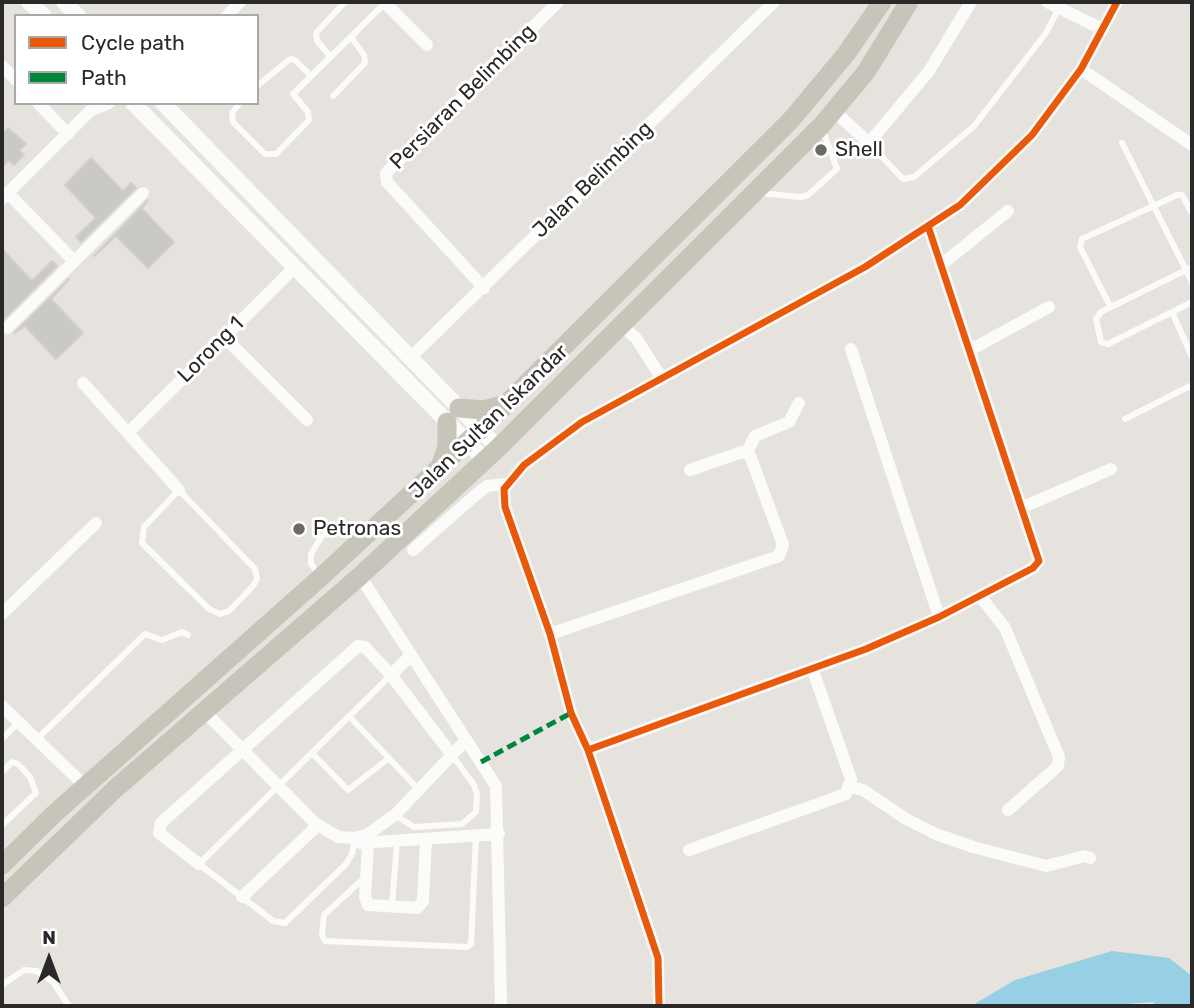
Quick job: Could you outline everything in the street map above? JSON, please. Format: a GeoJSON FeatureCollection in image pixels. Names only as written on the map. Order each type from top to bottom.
{"type":"FeatureCollection","features":[{"type":"Feature","properties":{"kind":"main road","name":"Jalan Sultan Iskandar"},"geometry":{"type":"LineString","coordinates":[[2,865],[85,786],[321,577],[474,436],[791,120],[846,54],[882,2]]}},
{"type":"Feature","properties":{"kind":"main road","name":"Jalan Sultan Iskandar"},"geometry":{"type":"LineString","coordinates":[[2,898],[115,789],[360,576],[491,454],[622,326],[828,119],[866,72],[909,2]]}},
{"type":"Feature","properties":{"kind":"main road"},"geometry":{"type":"LineString","coordinates":[[438,470],[447,447],[453,415],[484,411],[507,403]]}},
{"type":"Feature","properties":{"kind":"street"},"geometry":{"type":"LineString","coordinates":[[29,2],[42,14]]}},
{"type":"Feature","properties":{"kind":"street","name":"Persiaran Belimbing"},"geometry":{"type":"LineString","coordinates":[[484,288],[387,182],[386,173],[558,2]]}},
{"type":"Feature","properties":{"kind":"street"},"geometry":{"type":"LineString","coordinates":[[828,119],[869,143],[929,71],[971,2]]}},
{"type":"Feature","properties":{"kind":"street"},"geometry":{"type":"LineString","coordinates":[[659,1006],[659,958],[588,750],[571,713],[550,634],[505,507],[507,484],[524,466],[582,422],[865,267],[960,205],[1032,135],[1081,69],[1117,2]]}},
{"type":"Feature","properties":{"kind":"street"},"geometry":{"type":"LineString","coordinates":[[384,3],[427,45]]}},
{"type":"Feature","properties":{"kind":"street","name":"Jalan Belimbing"},"geometry":{"type":"LineString","coordinates":[[411,357],[484,288],[768,4]]}},
{"type":"Feature","properties":{"kind":"street"},"geometry":{"type":"LineString","coordinates":[[1053,5],[1102,29]]}},
{"type":"Feature","properties":{"kind":"street"},"geometry":{"type":"LineString","coordinates":[[1081,69],[1192,145]]}},
{"type":"Feature","properties":{"kind":"street"},"geometry":{"type":"LineString","coordinates":[[40,105],[68,134]]}},
{"type":"Feature","properties":{"kind":"street"},"geometry":{"type":"LineString","coordinates":[[135,105],[294,268],[453,415],[491,454]]}},
{"type":"Feature","properties":{"kind":"street"},"geometry":{"type":"LineString","coordinates":[[165,105],[411,357],[453,415]]}},
{"type":"Feature","properties":{"kind":"street"},"geometry":{"type":"LineString","coordinates":[[74,261],[5,196],[68,134],[91,107]]}},
{"type":"Feature","properties":{"kind":"street"},"geometry":{"type":"LineString","coordinates":[[7,328],[143,193]]}},
{"type":"Feature","properties":{"kind":"street"},"geometry":{"type":"LineString","coordinates":[[941,265],[1008,211]]}},
{"type":"Feature","properties":{"kind":"street"},"geometry":{"type":"LineString","coordinates":[[588,750],[812,668],[939,617],[1033,568],[1039,561],[929,226]]}},
{"type":"Feature","properties":{"kind":"street","name":"Lorong 1"},"geometry":{"type":"LineString","coordinates":[[128,433],[294,268]]}},
{"type":"Feature","properties":{"kind":"street"},"geometry":{"type":"LineString","coordinates":[[970,350],[1049,307]]}},
{"type":"Feature","properties":{"kind":"street"},"geometry":{"type":"LineString","coordinates":[[622,326],[636,338],[662,379]]}},
{"type":"Feature","properties":{"kind":"street"},"geometry":{"type":"LineString","coordinates":[[224,337],[307,420]]}},
{"type":"Feature","properties":{"kind":"street"},"geometry":{"type":"LineString","coordinates":[[851,349],[939,617]]}},
{"type":"Feature","properties":{"kind":"street"},"geometry":{"type":"LineString","coordinates":[[83,383],[179,490]]}},
{"type":"Feature","properties":{"kind":"street"},"geometry":{"type":"LineString","coordinates":[[690,470],[747,452],[755,436],[789,422],[799,403]]}},
{"type":"Feature","properties":{"kind":"street"},"geometry":{"type":"LineString","coordinates":[[550,634],[779,556],[783,545],[747,452]]}},
{"type":"Feature","properties":{"kind":"street"},"geometry":{"type":"LineString","coordinates":[[1023,507],[1111,469]]}},
{"type":"Feature","properties":{"kind":"street"},"geometry":{"type":"LineString","coordinates":[[413,550],[479,492],[494,484],[507,484]]}},
{"type":"Feature","properties":{"kind":"street"},"geometry":{"type":"LineString","coordinates":[[2,614],[96,523]]}},
{"type":"Feature","properties":{"kind":"street"},"geometry":{"type":"LineString","coordinates":[[360,576],[496,786],[501,1006]]}},
{"type":"Feature","properties":{"kind":"street"},"geometry":{"type":"LineString","coordinates":[[980,596],[998,616],[1014,645],[1059,757],[1058,766],[1008,810]]}},
{"type":"Feature","properties":{"kind":"street"},"geometry":{"type":"LineString","coordinates":[[199,864],[159,833],[161,823],[351,649],[358,646],[365,648],[391,675],[452,755]]}},
{"type":"Feature","properties":{"kind":"street"},"geometry":{"type":"LineString","coordinates":[[391,675],[411,655]]}},
{"type":"Feature","properties":{"kind":"street"},"geometry":{"type":"LineString","coordinates":[[689,850],[846,794],[851,787],[851,779],[812,668]]}},
{"type":"Feature","properties":{"kind":"street"},"geometry":{"type":"LineString","coordinates":[[2,706],[85,786]]}},
{"type":"Feature","properties":{"kind":"street"},"geometry":{"type":"LineString","coordinates":[[205,712],[329,834],[355,838],[368,844],[499,834]]}},
{"type":"Feature","properties":{"kind":"street"},"geometry":{"type":"LineString","coordinates":[[355,838],[368,834],[395,815],[466,740]]}},
{"type":"Feature","properties":{"kind":"street"},"geometry":{"type":"LineString","coordinates":[[851,787],[863,790],[906,819],[973,848],[1046,866],[1085,856],[1090,858]]}},
{"type":"Feature","properties":{"kind":"street"},"geometry":{"type":"LineString","coordinates":[[242,897],[317,825]]}},
{"type":"Feature","properties":{"kind":"street"},"geometry":{"type":"LineString","coordinates":[[368,844],[368,905],[421,905],[426,840]]}},
{"type":"Feature","properties":{"kind":"lane"},"geometry":{"type":"LineString","coordinates":[[330,56],[317,41],[316,33],[345,2]]}},
{"type":"Feature","properties":{"kind":"lane"},"geometry":{"type":"LineString","coordinates":[[238,105],[232,113],[233,122],[264,154],[276,154],[309,120],[308,112],[293,94],[384,3]]}},
{"type":"Feature","properties":{"kind":"lane"},"geometry":{"type":"LineString","coordinates":[[869,143],[903,179],[914,177],[974,126],[1046,33],[1053,5]]}},
{"type":"Feature","properties":{"kind":"lane"},"geometry":{"type":"LineString","coordinates":[[333,96],[365,64],[364,55],[351,37]]}},
{"type":"Feature","properties":{"kind":"lane"},"geometry":{"type":"LineString","coordinates":[[259,84],[290,59],[295,60],[311,76]]}},
{"type":"Feature","properties":{"kind":"lane"},"geometry":{"type":"LineString","coordinates":[[756,193],[801,197],[808,195],[837,169],[828,119]]}},
{"type":"Feature","properties":{"kind":"lane"},"geometry":{"type":"LineString","coordinates":[[1122,143],[1153,206],[1189,269],[1192,282]]}},
{"type":"Feature","properties":{"kind":"lane"},"geometry":{"type":"LineString","coordinates":[[1110,306],[1080,243],[1082,239],[1180,195],[1192,213]]}},
{"type":"Feature","properties":{"kind":"lane"},"geometry":{"type":"LineString","coordinates":[[1189,269],[1110,306],[1096,319],[1101,342],[1106,344],[1192,302]]}},
{"type":"Feature","properties":{"kind":"lane"},"geometry":{"type":"LineString","coordinates":[[1172,312],[1192,357]]}},
{"type":"Feature","properties":{"kind":"lane"},"geometry":{"type":"LineString","coordinates":[[1125,419],[1192,385]]}},
{"type":"Feature","properties":{"kind":"lane"},"geometry":{"type":"LineString","coordinates":[[179,490],[255,569],[257,579],[253,586],[229,611],[220,614],[209,609],[142,543],[144,527],[179,490]]}},
{"type":"Feature","properties":{"kind":"lane"},"geometry":{"type":"LineString","coordinates":[[321,577],[311,564],[311,554],[322,536],[337,528],[346,527],[366,536]]}},
{"type":"Feature","properties":{"kind":"lane"},"geometry":{"type":"LineString","coordinates":[[36,740],[145,634],[162,640],[182,632],[188,635]]}},
{"type":"Feature","properties":{"kind":"lane"},"geometry":{"type":"LineString","coordinates":[[355,838],[352,854],[346,864],[285,923],[273,921],[199,864],[391,675]]}},
{"type":"Feature","properties":{"kind":"lane"},"geometry":{"type":"LineString","coordinates":[[349,716],[419,790]]}},
{"type":"Feature","properties":{"kind":"lane"},"geometry":{"type":"LineString","coordinates":[[2,739],[19,723]]}},
{"type":"Feature","properties":{"kind":"lane"},"geometry":{"type":"LineString","coordinates":[[312,753],[348,790],[389,758]]}},
{"type":"Feature","properties":{"kind":"lane"},"geometry":{"type":"LineString","coordinates":[[395,815],[414,827],[462,824],[476,813],[477,794],[474,785],[452,755]]}},
{"type":"Feature","properties":{"kind":"lane"},"geometry":{"type":"LineString","coordinates":[[2,772],[12,762],[19,764],[30,777],[36,793],[2,825]]}},
{"type":"Feature","properties":{"kind":"lane"},"geometry":{"type":"LineString","coordinates":[[366,877],[324,915],[322,935],[325,941],[467,947],[471,944],[476,836]]}},
{"type":"Feature","properties":{"kind":"lane"},"geometry":{"type":"LineString","coordinates":[[392,906],[397,842]]}},
{"type":"Feature","properties":{"kind":"lane"},"geometry":{"type":"LineString","coordinates":[[2,985],[24,970],[37,971],[54,982],[69,1006]]}},
{"type":"Feature","properties":{"kind":"water"},"geometry":{"type":"Polygon","coordinates":[[[1112,951],[1169,958],[1192,976],[1192,1006],[1157,1006],[1153,1002],[1099,1006],[971,1006],[1015,980],[1112,951]]]}},
{"type":"Feature","properties":{"kind":"building"},"geometry":{"type":"Polygon","coordinates":[[[8,128],[26,144],[19,150],[24,155],[14,165],[9,160],[2,167],[2,134],[8,128]]]}},
{"type":"Feature","properties":{"kind":"building"},"geometry":{"type":"Polygon","coordinates":[[[91,158],[123,191],[131,183],[136,188],[81,242],[76,237],[96,218],[65,185],[91,158]]]}},
{"type":"Feature","properties":{"kind":"building"},"geometry":{"type":"Polygon","coordinates":[[[148,200],[142,209],[174,242],[148,268],[116,236],[94,256],[148,200]]]}},
{"type":"Feature","properties":{"kind":"building"},"geometry":{"type":"Polygon","coordinates":[[[2,249],[32,281],[52,261],[57,266],[2,321],[2,249]]]}},
{"type":"Feature","properties":{"kind":"building"},"geometry":{"type":"Polygon","coordinates":[[[69,279],[51,299],[83,333],[56,359],[25,326],[14,333],[69,279]]]}},
{"type":"Feature","properties":{"kind":"marked path"},"geometry":{"type":"LineString","coordinates":[[481,762],[571,713]]}},
{"type":"Feature","properties":{"kind":"cycle path"},"geometry":{"type":"LineString","coordinates":[[659,1006],[658,958],[588,750],[571,713],[550,634],[505,507],[504,489],[524,465],[582,422],[865,267],[960,205],[1032,135],[1081,69],[1117,2]]}},
{"type":"Feature","properties":{"kind":"cycle path"},"geometry":{"type":"LineString","coordinates":[[588,750],[866,649],[939,617],[1033,568],[1039,561],[928,226]]}},
{"type":"Feature","properties":{"kind":"place","name":"Shell"},"geometry":{"type":"Point","coordinates":[821,150]}},
{"type":"Feature","properties":{"kind":"place","name":"Petronas"},"geometry":{"type":"Point","coordinates":[299,529]}}]}
